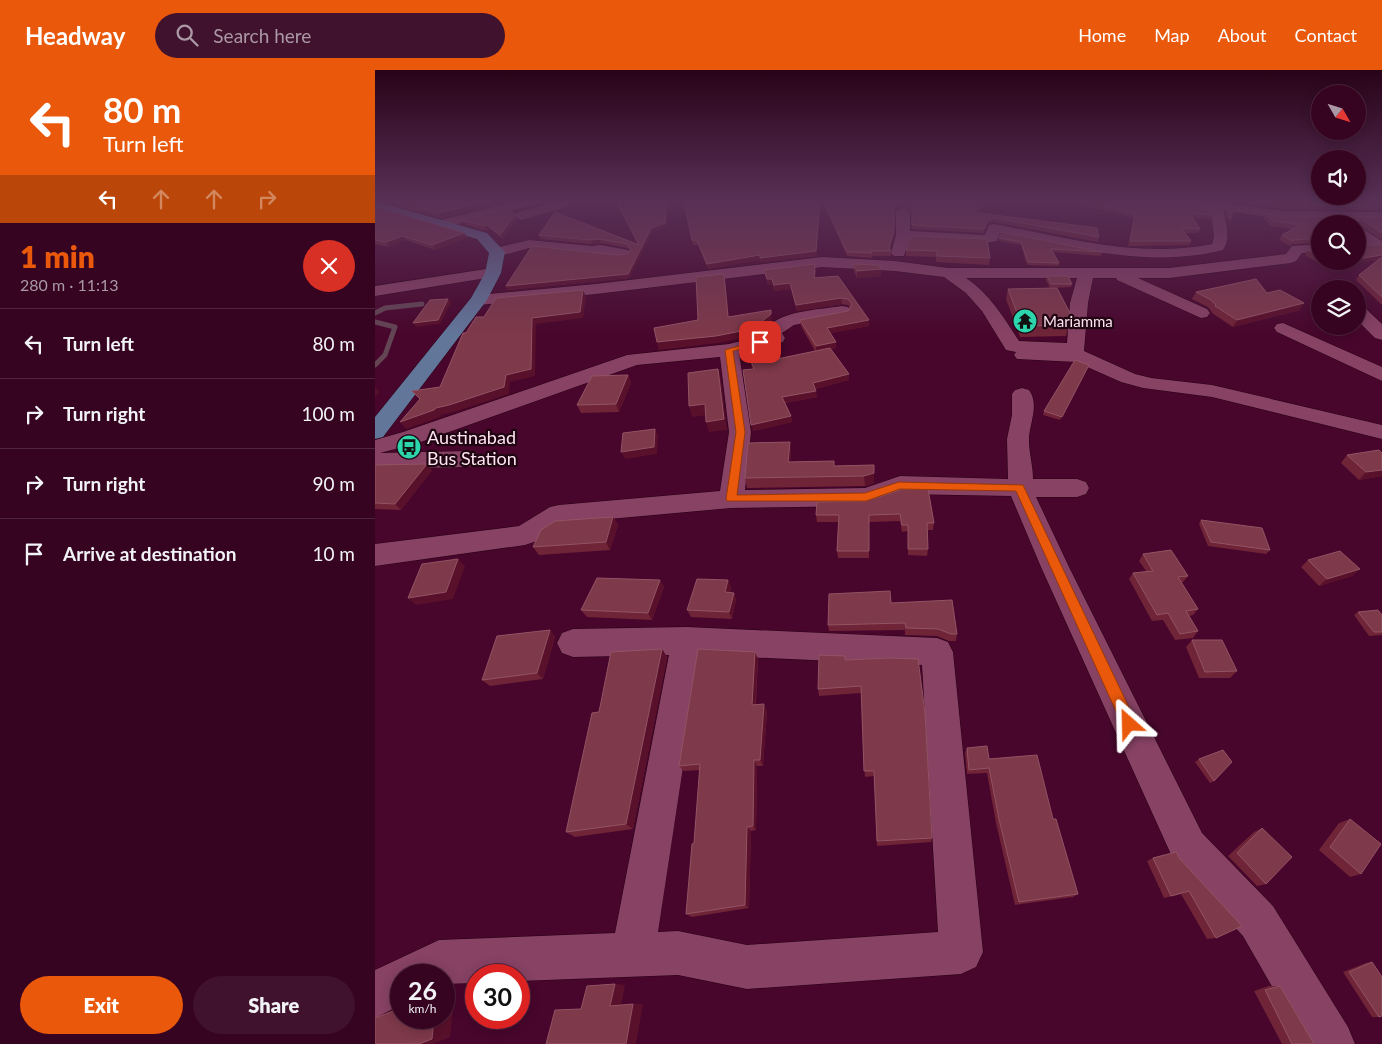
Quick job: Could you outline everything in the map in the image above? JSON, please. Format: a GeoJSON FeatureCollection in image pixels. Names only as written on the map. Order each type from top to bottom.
{"type":"FeatureCollection","features":[{"type":"Feature","properties":{"kind":"main road"},"geometry":{"type":"LineString","coordinates":[[375,432],[479,300],[493,272],[497,252],[489,244]]}},
{"type":"Feature","properties":{"kind":"street"},"geometry":{"type":"LineString","coordinates":[[497,252],[527,244]]}},
{"type":"Feature","properties":{"kind":"street"},"geometry":{"type":"LineString","coordinates":[[534,244],[592,250],[601,248],[623,253]]}},
{"type":"Feature","properties":{"kind":"street"},"geometry":{"type":"LineString","coordinates":[[895,266],[901,244]]}},
{"type":"Feature","properties":{"kind":"street"},"geometry":{"type":"LineString","coordinates":[[1080,244],[1149,253],[1201,252],[1218,247],[1219,244]]}},
{"type":"Feature","properties":{"kind":"street"},"geometry":{"type":"LineString","coordinates":[[479,300],[578,277],[821,262],[895,266],[947,273],[1169,273],[1291,258],[1297,249],[1311,248]]}},
{"type":"Feature","properties":{"kind":"street"},"geometry":{"type":"LineString","coordinates":[[578,277],[592,250]]}},
{"type":"Feature","properties":{"kind":"street"},"geometry":{"type":"LineString","coordinates":[[375,291],[493,272]]}},
{"type":"Feature","properties":{"kind":"street"},"geometry":{"type":"LineString","coordinates":[[947,273],[972,289],[984,302],[1013,346],[1076,349],[1079,303],[1086,272]]}},
{"type":"Feature","properties":{"kind":"street"},"geometry":{"type":"LineString","coordinates":[[1115,273],[1201,313]]}},
{"type":"Feature","properties":{"kind":"street"},"geometry":{"type":"LineString","coordinates":[[375,447],[410,438],[634,359],[729,350],[776,338],[772,332],[788,320],[842,311]]}},
{"type":"Feature","properties":{"kind":"street"},"geometry":{"type":"LineString","coordinates":[[1366,319],[1382,334]]}},
{"type":"Feature","properties":{"kind":"street"},"geometry":{"type":"LineString","coordinates":[[1283,328],[1382,375]]}},
{"type":"Feature","properties":{"kind":"street"},"geometry":{"type":"LineString","coordinates":[[729,350],[740,432],[731,499]]}},
{"type":"Feature","properties":{"kind":"street"},"geometry":{"type":"LineString","coordinates":[[1025,355],[1079,356],[1128,378],[1150,384],[1211,391],[1382,432]]}},
{"type":"Feature","properties":{"kind":"street"},"geometry":{"type":"LineString","coordinates":[[1201,410],[1211,391]]}},
{"type":"Feature","properties":{"kind":"street"},"geometry":{"type":"LineString","coordinates":[[1022,394],[1023,415],[1018,439],[1021,468],[1019,488],[1188,847],[1258,921],[1331,1044]]}},
{"type":"Feature","properties":{"kind":"street"},"geometry":{"type":"LineString","coordinates":[[375,461],[468,459]]}},
{"type":"Feature","properties":{"kind":"street"},"geometry":{"type":"LineString","coordinates":[[375,555],[525,535],[559,514],[731,499],[866,497],[899,485],[1077,488]]}},
{"type":"Feature","properties":{"kind":"street"},"geometry":{"type":"LineString","coordinates":[[633,955],[687,641]]}},
{"type":"Feature","properties":{"kind":"street"},"geometry":{"type":"LineString","coordinates":[[435,964],[439,962],[678,954],[747,967],[961,952],[937,652],[687,641],[573,643]]}},
{"type":"Feature","properties":{"kind":"street"},"geometry":{"type":"LineString","coordinates":[[375,995],[390,987]]}},
{"type":"Feature","properties":{"kind":"building"},"geometry":{"type":"Polygon","coordinates":[[[627,244],[643,244],[628,274],[506,286],[532,246],[618,255],[627,254],[631,250],[627,244]]]}},
{"type":"Feature","properties":{"kind":"building"},"geometry":{"type":"Polygon","coordinates":[[[699,244],[817,244],[816,251],[760,258],[760,255],[707,264],[699,244]]]}},
{"type":"Feature","properties":{"kind":"building"},"geometry":{"type":"Polygon","coordinates":[[[844,244],[890,244],[889,248],[891,251],[871,251],[872,253],[847,252],[844,244]]]}},
{"type":"Feature","properties":{"kind":"building"},"geometry":{"type":"Polygon","coordinates":[[[908,244],[988,244],[990,258],[937,256],[937,251],[906,250],[908,244]]]}},
{"type":"Feature","properties":{"kind":"building"},"geometry":{"type":"Polygon","coordinates":[[[1022,244],[1064,244],[1102,252],[1051,249],[1059,263],[1028,262],[1022,244]]]}},
{"type":"Feature","properties":{"kind":"building"},"geometry":{"type":"Polygon","coordinates":[[[1382,244],[1382,255],[1366,258],[1366,245],[1382,244]]]}},
{"type":"Feature","properties":{"kind":"building"},"geometry":{"type":"Polygon","coordinates":[[[1382,257],[1382,297],[1359,275],[1382,257]]]}},
{"type":"Feature","properties":{"kind":"building"},"geometry":{"type":"Polygon","coordinates":[[[815,264],[814,278],[838,276],[869,320],[827,328],[836,342],[816,346],[800,320],[848,311],[852,304],[848,299],[841,298],[796,305],[790,283],[774,285],[772,279],[767,279],[764,270],[815,264]]]}},
{"type":"Feature","properties":{"kind":"building"},"geometry":{"type":"Polygon","coordinates":[[[853,264],[879,265],[881,269],[857,271],[853,264]]]}},
{"type":"Feature","properties":{"kind":"building"},"geometry":{"type":"Polygon","coordinates":[[[724,274],[728,317],[771,310],[771,314],[760,323],[761,327],[716,336],[657,342],[654,328],[698,320],[696,277],[724,274]]]}},
{"type":"Feature","properties":{"kind":"building"},"geometry":{"type":"Polygon","coordinates":[[[1047,276],[1068,276],[1072,284],[1051,284],[1047,276]]]}},
{"type":"Feature","properties":{"kind":"building"},"geometry":{"type":"Polygon","coordinates":[[[1256,279],[1267,293],[1280,290],[1304,303],[1237,320],[1215,306],[1211,300],[1196,292],[1256,279]]]}},
{"type":"Feature","properties":{"kind":"building"},"geometry":{"type":"Polygon","coordinates":[[[1057,288],[1070,313],[1069,325],[1022,326],[1008,289],[1057,288]]]}},
{"type":"Feature","properties":{"kind":"building"},"geometry":{"type":"Polygon","coordinates":[[[583,290],[580,312],[532,318],[531,369],[506,375],[504,387],[436,408],[400,422],[420,399],[412,391],[440,387],[463,333],[466,333],[476,317],[484,317],[496,298],[583,290]]]}},
{"type":"Feature","properties":{"kind":"building"},"geometry":{"type":"Polygon","coordinates":[[[448,299],[438,320],[413,323],[430,300],[448,299]]]}},
{"type":"Feature","properties":{"kind":"building"},"geometry":{"type":"Polygon","coordinates":[[[770,341],[777,359],[830,348],[849,374],[813,383],[816,391],[782,397],[791,416],[751,425],[743,370],[754,369],[746,347],[770,341]]]}},
{"type":"Feature","properties":{"kind":"building"},"geometry":{"type":"Polygon","coordinates":[[[1075,360],[1089,365],[1062,417],[1044,411],[1075,360]]]}},
{"type":"Feature","properties":{"kind":"building"},"geometry":{"type":"Polygon","coordinates":[[[718,369],[724,419],[706,422],[705,404],[689,406],[688,373],[718,369]]]}},
{"type":"Feature","properties":{"kind":"building"},"geometry":{"type":"Polygon","coordinates":[[[628,375],[616,404],[577,405],[592,376],[628,375]]]}},
{"type":"Feature","properties":{"kind":"building"},"geometry":{"type":"Polygon","coordinates":[[[655,429],[654,447],[621,452],[623,433],[655,429]]]}},
{"type":"Feature","properties":{"kind":"building"},"geometry":{"type":"Polygon","coordinates":[[[790,442],[788,462],[834,461],[834,466],[874,465],[874,473],[864,476],[745,478],[748,443],[790,442]]]}},
{"type":"Feature","properties":{"kind":"building"},"geometry":{"type":"Polygon","coordinates":[[[1379,450],[1382,453],[1382,470],[1366,472],[1347,455],[1379,450]]]}},
{"type":"Feature","properties":{"kind":"building"},"geometry":{"type":"Polygon","coordinates":[[[427,464],[395,504],[375,503],[375,465],[427,464]]]}},
{"type":"Feature","properties":{"kind":"building"},"geometry":{"type":"Polygon","coordinates":[[[903,489],[928,489],[934,523],[927,523],[928,549],[908,549],[908,525],[902,525],[900,514],[869,515],[869,551],[837,551],[839,515],[816,515],[817,502],[866,501],[903,489]]]}},
{"type":"Feature","properties":{"kind":"building"},"geometry":{"type":"Polygon","coordinates":[[[613,517],[606,542],[533,547],[541,530],[555,521],[613,517]]]}},
{"type":"Feature","properties":{"kind":"building"},"geometry":{"type":"Polygon","coordinates":[[[1201,520],[1262,528],[1270,550],[1211,542],[1201,520]]]}},
{"type":"Feature","properties":{"kind":"building"},"geometry":{"type":"Polygon","coordinates":[[[1171,550],[1188,576],[1178,577],[1198,609],[1186,611],[1198,631],[1180,634],[1168,613],[1157,615],[1133,573],[1153,571],[1143,554],[1171,550]]]}},
{"type":"Feature","properties":{"kind":"building"},"geometry":{"type":"Polygon","coordinates":[[[1340,551],[1360,569],[1327,579],[1308,560],[1340,551]]]}},
{"type":"Feature","properties":{"kind":"building"},"geometry":{"type":"Polygon","coordinates":[[[458,559],[446,592],[408,598],[422,564],[458,559]]]}},
{"type":"Feature","properties":{"kind":"building"},"geometry":{"type":"Polygon","coordinates":[[[597,578],[660,580],[648,613],[581,610],[597,578]]]}},
{"type":"Feature","properties":{"kind":"building"},"geometry":{"type":"Polygon","coordinates":[[[697,579],[728,580],[725,592],[734,593],[729,612],[687,610],[697,579]]]}},
{"type":"Feature","properties":{"kind":"building"},"geometry":{"type":"Polygon","coordinates":[[[890,591],[891,603],[952,600],[957,634],[951,634],[938,629],[906,628],[905,623],[828,625],[829,594],[890,591]]]}},
{"type":"Feature","properties":{"kind":"building"},"geometry":{"type":"Polygon","coordinates":[[[1378,610],[1382,615],[1382,632],[1374,632],[1358,612],[1378,610]]]}},
{"type":"Feature","properties":{"kind":"building"},"geometry":{"type":"Polygon","coordinates":[[[550,630],[537,673],[482,680],[497,636],[550,630]]]}},
{"type":"Feature","properties":{"kind":"building"},"geometry":{"type":"Polygon","coordinates":[[[1192,640],[1222,640],[1237,671],[1205,672],[1192,640]]]}},
{"type":"Feature","properties":{"kind":"building"},"geometry":{"type":"Polygon","coordinates":[[[662,649],[626,824],[566,832],[592,713],[599,712],[611,652],[662,649]]]}},
{"type":"Feature","properties":{"kind":"building"},"geometry":{"type":"Polygon","coordinates":[[[698,649],[755,652],[752,705],[764,704],[760,760],[754,760],[753,826],[747,827],[745,905],[686,914],[700,764],[679,766],[698,649]]]}},
{"type":"Feature","properties":{"kind":"building"},"geometry":{"type":"Polygon","coordinates":[[[819,655],[845,656],[845,660],[918,659],[925,713],[932,838],[877,841],[874,771],[864,771],[861,686],[818,689],[819,655]]]}},
{"type":"Feature","properties":{"kind":"building"},"geometry":{"type":"Polygon","coordinates":[[[987,746],[989,759],[1037,755],[1053,819],[1056,819],[1078,894],[1019,902],[989,768],[969,770],[967,748],[987,746]]]}},
{"type":"Feature","properties":{"kind":"building"},"geometry":{"type":"Polygon","coordinates":[[[1223,750],[1232,762],[1214,781],[1199,759],[1223,750]]]}},
{"type":"Feature","properties":{"kind":"building"},"geometry":{"type":"Polygon","coordinates":[[[1350,819],[1381,844],[1361,874],[1330,847],[1350,819]]]}},
{"type":"Feature","properties":{"kind":"building"},"geometry":{"type":"Polygon","coordinates":[[[1262,828],[1292,857],[1266,884],[1237,853],[1262,828]]]}},
{"type":"Feature","properties":{"kind":"building"},"geometry":{"type":"Polygon","coordinates":[[[1176,852],[1180,859],[1242,926],[1216,938],[1189,891],[1171,896],[1153,858],[1176,852]]]}},
{"type":"Feature","properties":{"kind":"building"},"geometry":{"type":"Polygon","coordinates":[[[1372,962],[1382,977],[1382,1016],[1379,1017],[1349,972],[1372,962]]]}},
{"type":"Feature","properties":{"kind":"building"},"geometry":{"type":"Polygon","coordinates":[[[615,984],[610,1006],[633,1004],[626,1044],[546,1044],[555,1010],[581,1009],[587,986],[615,984]]]}},
{"type":"Feature","properties":{"kind":"building"},"geometry":{"type":"Polygon","coordinates":[[[1280,986],[1314,1044],[1292,1044],[1265,990],[1280,986]]]}},
{"type":"Feature","properties":{"kind":"building"},"geometry":{"type":"Polygon","coordinates":[[[390,1012],[390,1029],[433,1029],[432,1039],[419,1044],[375,1044],[375,1018],[390,1012]]]}},
{"type":"Feature","properties":{"kind":"waterway"},"geometry":{"type":"LineString","coordinates":[[375,313],[385,308],[422,304]]}},
{"type":"Feature","properties":{"kind":"waterway"},"geometry":{"type":"LineString","coordinates":[[375,322],[395,327],[385,355],[375,365]]}},
{"type":"Feature","properties":{"kind":"place","name":"Mariamma"},"geometry":{"type":"Point","coordinates":[1025,321]}},
{"type":"Feature","properties":{"kind":"place","name":"Austinabad Bus Station"},"geometry":{"type":"Point","coordinates":[409,447]}},
{"type":"Feature","properties":{"kind":"route"},"geometry":{"type":"LineString","coordinates":[[760,342],[729,350],[740,432],[731,499],[866,497],[899,485],[1019,488],[1129,724]]}}]}
